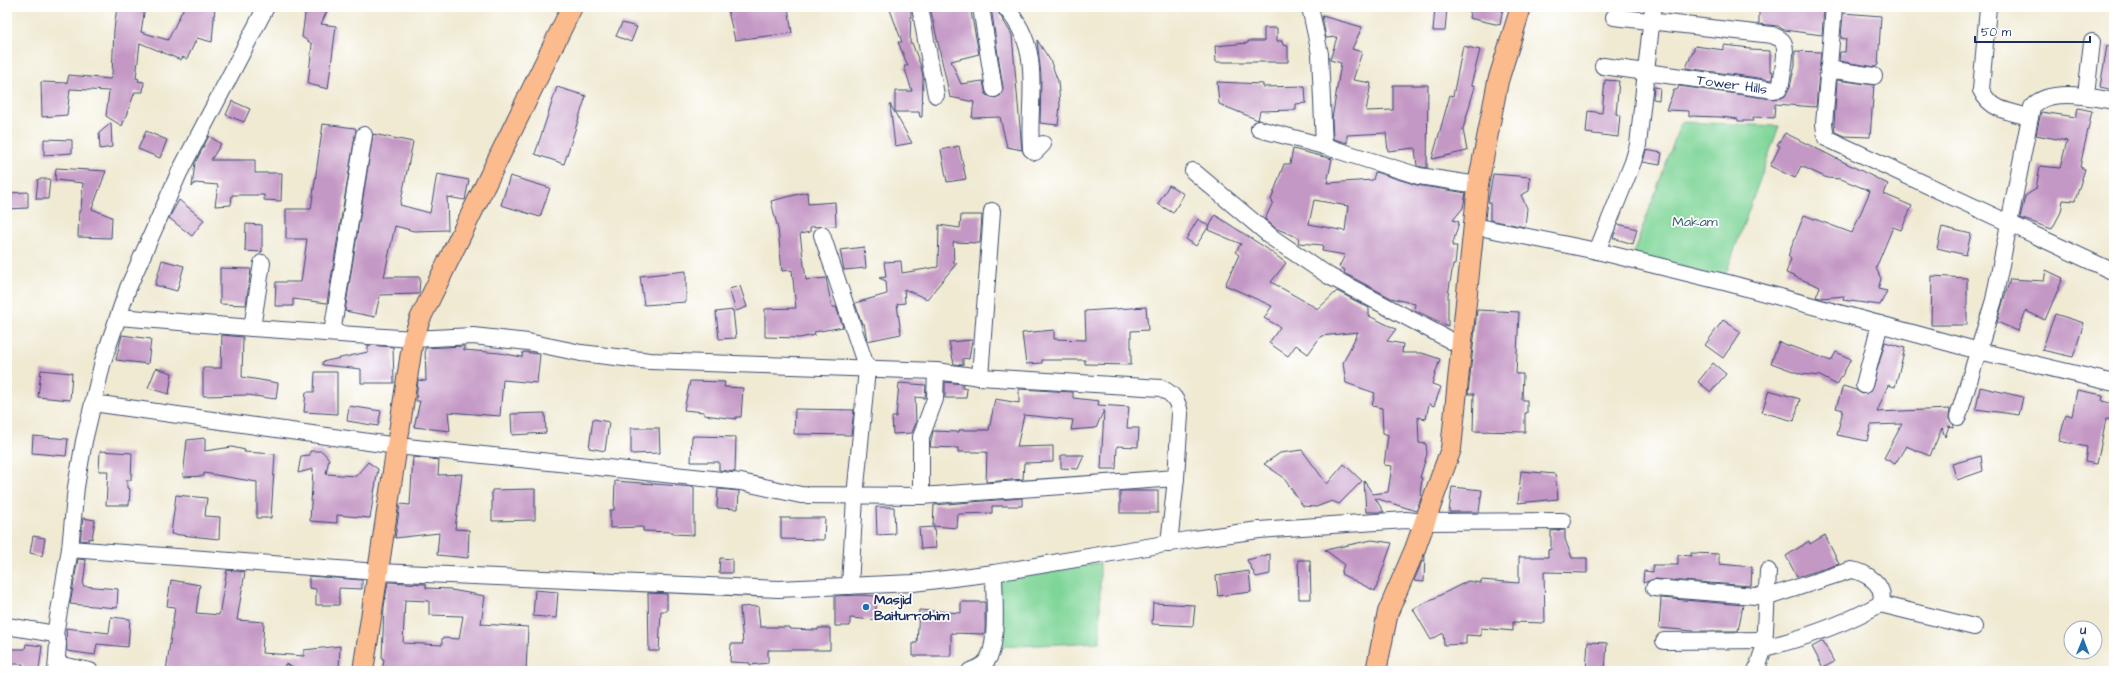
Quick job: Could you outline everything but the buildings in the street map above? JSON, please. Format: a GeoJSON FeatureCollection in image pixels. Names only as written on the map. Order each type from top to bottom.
{"type":"FeatureCollection","features":[{"type":"Feature","properties":{"kind":"main road"},"geometry":{"type":"LineString","coordinates":[[363,671],[413,339],[420,319],[572,7]]}},
{"type":"Feature","properties":{"kind":"main road"},"geometry":{"type":"LineString","coordinates":[[1376,671],[1382,632],[1451,449],[1478,185],[1498,81],[1521,7]]}},
{"type":"Feature","properties":{"kind":"street"},"geometry":{"type":"LineString","coordinates":[[90,671],[57,668],[58,643],[55,634],[70,548],[76,487],[103,361],[128,288],[185,158],[266,7]]}},
{"type":"Feature","properties":{"kind":"street"},"geometry":{"type":"LineString","coordinates":[[920,7],[936,95]]}},
{"type":"Feature","properties":{"kind":"street"},"geometry":{"type":"LineString","coordinates":[[981,7],[994,89]]}},
{"type":"Feature","properties":{"kind":"street"},"geometry":{"type":"LineString","coordinates":[[1005,7],[1015,20],[1022,33],[1031,58],[1031,149],[1035,152],[1043,144]]}},
{"type":"Feature","properties":{"kind":"street"},"geometry":{"type":"LineString","coordinates":[[1310,7],[1320,54],[1324,146]]}},
{"type":"Feature","properties":{"kind":"street"},"geometry":{"type":"LineString","coordinates":[[1834,7],[1824,130],[1826,138],[2114,272]]}},
{"type":"Feature","properties":{"kind":"street"},"geometry":{"type":"LineString","coordinates":[[1988,7],[1981,90],[1986,100],[1994,107],[2006,112],[2030,117]]}},
{"type":"Feature","properties":{"kind":"street"},"geometry":{"type":"LineString","coordinates":[[1597,251],[1633,162],[1640,126],[1652,15]]}},
{"type":"Feature","properties":{"kind":"street","name":"Tower Hills"},"geometry":{"type":"LineString","coordinates":[[1603,66],[1774,90],[1779,89],[1782,77],[1784,44],[1772,35],[1652,15],[1614,17]]}},
{"type":"Feature","properties":{"kind":"street"},"geometry":{"type":"LineString","coordinates":[[2086,96],[2092,42]]}},
{"type":"Feature","properties":{"kind":"street"},"geometry":{"type":"LineString","coordinates":[[1828,69],[1874,76]]}},
{"type":"Feature","properties":{"kind":"street"},"geometry":{"type":"LineString","coordinates":[[1958,417],[1994,300],[2032,107],[2037,101],[2045,97],[2086,96],[2114,101]]}},
{"type":"Feature","properties":{"kind":"street"},"geometry":{"type":"LineString","coordinates":[[1259,129],[1324,146],[1419,176],[1478,185]]}},
{"type":"Feature","properties":{"kind":"street"},"geometry":{"type":"LineString","coordinates":[[332,333],[364,135]]}},
{"type":"Feature","properties":{"kind":"street"},"geometry":{"type":"LineString","coordinates":[[1193,172],[1274,239],[1329,276],[1461,346]]}},
{"type":"Feature","properties":{"kind":"street"},"geometry":{"type":"LineString","coordinates":[[980,377],[992,211]]}},
{"type":"Feature","properties":{"kind":"street"},"geometry":{"type":"LineString","coordinates":[[1474,226],[1597,251],[1979,351],[2114,383]]}},
{"type":"Feature","properties":{"kind":"street"},"geometry":{"type":"LineString","coordinates":[[822,235],[867,369],[855,497],[850,586]]}},
{"type":"Feature","properties":{"kind":"street"},"geometry":{"type":"LineString","coordinates":[[252,328],[262,263]]}},
{"type":"Feature","properties":{"kind":"street"},"geometry":{"type":"LineString","coordinates":[[118,317],[413,339],[473,336],[528,342],[581,353],[650,361],[936,371],[980,377],[1161,388],[1172,394],[1179,405],[1180,414],[1176,478],[1169,544]]}},
{"type":"Feature","properties":{"kind":"street"},"geometry":{"type":"LineString","coordinates":[[1864,385],[1880,324]]}},
{"type":"Feature","properties":{"kind":"street"},"geometry":{"type":"LineString","coordinates":[[921,496],[921,437],[935,398],[936,371]]}},
{"type":"Feature","properties":{"kind":"street"},"geometry":{"type":"LineString","coordinates":[[93,403],[397,446],[741,482],[801,495],[855,497],[921,496],[1176,478]]}},
{"type":"Feature","properties":{"kind":"street"},"geometry":{"type":"LineString","coordinates":[[70,548],[378,572],[778,589],[914,583],[994,573],[1259,530],[1406,520],[1424,522],[1563,521]]}},
{"type":"Feature","properties":{"kind":"street"},"geometry":{"type":"LineString","coordinates":[[1654,588],[1768,597],[1851,570],[1862,572],[1879,588],[1882,593],[1880,604]]}},
{"type":"Feature","properties":{"kind":"street"},"geometry":{"type":"LineString","coordinates":[[1756,671],[1765,644],[1768,571]]}},
{"type":"Feature","properties":{"kind":"street"},"geometry":{"type":"LineString","coordinates":[[970,671],[980,668],[990,655],[993,642],[994,573]]}},
{"type":"Feature","properties":{"kind":"street"},"geometry":{"type":"LineString","coordinates":[[1664,641],[1765,644],[1785,642],[1862,615],[1880,604],[1974,627]]}},
{"type":"Feature","properties":{"kind":"street"},"geometry":{"type":"LineString","coordinates":[[7,626],[55,634]]}},
{"type":"Feature","properties":{"kind":"green space","name":"Makam"},"geometry":{"type":"Polygon","coordinates":[[[1681,122],[1779,126],[1724,279],[1633,254],[1681,122]]]}},
{"type":"Feature","properties":{"kind":"green space"},"geometry":{"type":"Polygon","coordinates":[[[1100,563],[1100,642],[997,647],[996,576],[1100,563]]]}},
{"type":"Feature","properties":{"kind":"place","name":"Masjid Baiturrohim"},"geometry":{"type":"Point","coordinates":[866,607]}}]}
